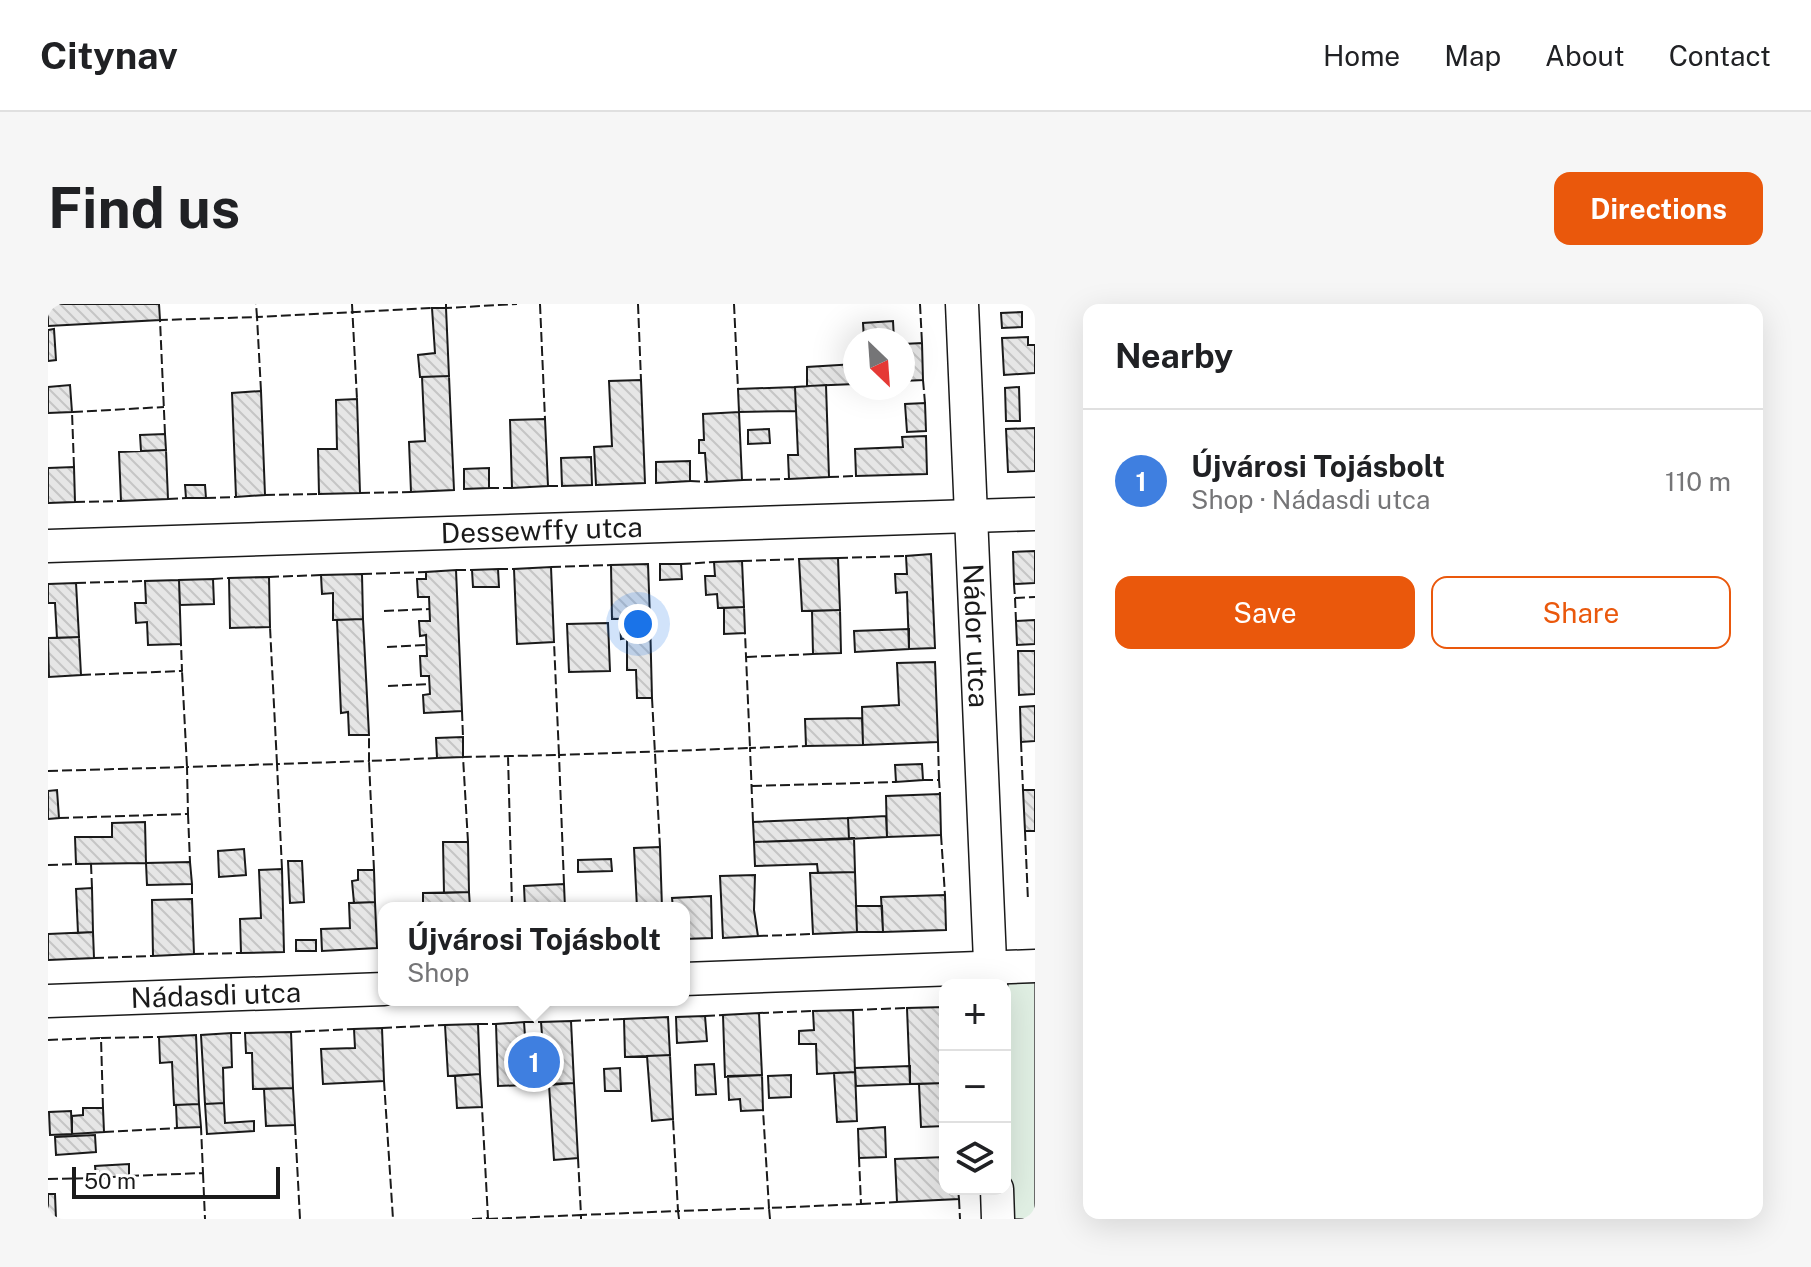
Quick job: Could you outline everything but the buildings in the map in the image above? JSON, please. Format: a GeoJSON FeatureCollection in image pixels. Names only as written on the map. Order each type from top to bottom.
{"type":"FeatureCollection","features":[{"type":"Feature","properties":{"kind":"street","name":"Nádor utca"},"geometry":{"type":"LineString","coordinates":[[962,304],[990,976]]}},
{"type":"Feature","properties":{"kind":"street","name":"Dessewffy utca"},"geometry":{"type":"LineString","coordinates":[[48,546],[1035,514]]}},
{"type":"Feature","properties":{"kind":"street"},"geometry":{"type":"LineString","coordinates":[[690,979],[990,976],[1035,966]]}},
{"type":"Feature","properties":{"kind":"street","name":"Nádasdi utca"},"geometry":{"type":"LineString","coordinates":[[48,1001],[378,989]]}},
{"type":"Feature","properties":{"kind":"street"},"geometry":{"type":"LineString","coordinates":[[997,1195],[998,1219]]}},
{"type":"Feature","properties":{"kind":"green space"},"geometry":{"type":"Polygon","coordinates":[[[1035,982],[1035,1219],[1004,1219],[1004,1195],[1011,1195],[1011,983],[1035,982]]]}},
{"type":"Feature","properties":{"kind":"fence"},"geometry":{"type":"LineString","coordinates":[[165,434],[160,320],[257,317],[256,304]]}},
{"type":"Feature","properties":{"kind":"fence"},"geometry":{"type":"LineString","coordinates":[[352,304],[357,399]]}},
{"type":"Feature","properties":{"kind":"fence"},"geometry":{"type":"LineString","coordinates":[[446,304],[446,308],[517,304]]}},
{"type":"Feature","properties":{"kind":"fence"},"geometry":{"type":"LineString","coordinates":[[540,304],[545,419]]}},
{"type":"Feature","properties":{"kind":"fence"},"geometry":{"type":"LineString","coordinates":[[638,304],[641,380]]}},
{"type":"Feature","properties":{"kind":"fence"},"geometry":{"type":"LineString","coordinates":[[734,304],[738,389]]}},
{"type":"Feature","properties":{"kind":"fence"},"geometry":{"type":"LineString","coordinates":[[920,304],[922,343]]}},
{"type":"Feature","properties":{"kind":"fence"},"geometry":{"type":"LineString","coordinates":[[261,391],[257,317],[432,308]]}},
{"type":"Feature","properties":{"kind":"fence"},"geometry":{"type":"LineString","coordinates":[[923,380],[925,403]]}},
{"type":"Feature","properties":{"kind":"fence"},"geometry":{"type":"LineString","coordinates":[[74,467],[72,412],[164,407]]}},
{"type":"Feature","properties":{"kind":"fence"},"geometry":{"type":"LineString","coordinates":[[829,477],[856,476]]}},
{"type":"Feature","properties":{"kind":"fence"},"geometry":{"type":"LineString","coordinates":[[742,480],[789,479]]}},
{"type":"Feature","properties":{"kind":"fence"},"geometry":{"type":"LineString","coordinates":[[690,481],[707,482]]}},
{"type":"Feature","properties":{"kind":"fence"},"geometry":{"type":"LineString","coordinates":[[548,486],[562,486]]}},
{"type":"Feature","properties":{"kind":"fence"},"geometry":{"type":"LineString","coordinates":[[489,488],[512,488]]}},
{"type":"Feature","properties":{"kind":"fence"},"geometry":{"type":"LineString","coordinates":[[360,493],[411,492]]}},
{"type":"Feature","properties":{"kind":"fence"},"geometry":{"type":"LineString","coordinates":[[265,495],[319,494]]}},
{"type":"Feature","properties":{"kind":"fence"},"geometry":{"type":"LineString","coordinates":[[206,498],[236,497]]}},
{"type":"Feature","properties":{"kind":"fence"},"geometry":{"type":"LineString","coordinates":[[168,499],[186,498]]}},
{"type":"Feature","properties":{"kind":"fence"},"geometry":{"type":"LineString","coordinates":[[75,502],[121,501]]}},
{"type":"Feature","properties":{"kind":"fence"},"geometry":{"type":"LineString","coordinates":[[838,558],[906,556]]}},
{"type":"Feature","properties":{"kind":"fence"},"geometry":{"type":"LineString","coordinates":[[742,561],[799,559]]}},
{"type":"Feature","properties":{"kind":"fence"},"geometry":{"type":"LineString","coordinates":[[681,564],[714,562]]}},
{"type":"Feature","properties":{"kind":"fence"},"geometry":{"type":"LineString","coordinates":[[551,567],[611,565]]}},
{"type":"Feature","properties":{"kind":"fence"},"geometry":{"type":"LineString","coordinates":[[498,569],[514,569]]}},
{"type":"Feature","properties":{"kind":"fence"},"geometry":{"type":"LineString","coordinates":[[456,570],[472,570]]}},
{"type":"Feature","properties":{"kind":"fence"},"geometry":{"type":"LineString","coordinates":[[362,574],[426,572]]}},
{"type":"Feature","properties":{"kind":"fence"},"geometry":{"type":"LineString","coordinates":[[269,577],[321,575]]}},
{"type":"Feature","properties":{"kind":"fence"},"geometry":{"type":"LineString","coordinates":[[213,579],[229,578]]}},
{"type":"Feature","properties":{"kind":"fence"},"geometry":{"type":"LineString","coordinates":[[76,583],[145,581]]}},
{"type":"Feature","properties":{"kind":"fence"},"geometry":{"type":"LineString","coordinates":[[1014,584],[1015,598],[1035,597]]}},
{"type":"Feature","properties":{"kind":"fence"},"geometry":{"type":"LineString","coordinates":[[1015,598],[1016,621]]}},
{"type":"Feature","properties":{"kind":"fence"},"geometry":{"type":"LineString","coordinates":[[384,611],[429,609]]}},
{"type":"Feature","properties":{"kind":"fence"},"geometry":{"type":"LineString","coordinates":[[59,818],[188,814],[187,767],[277,764],[270,627]]}},
{"type":"Feature","properties":{"kind":"fence"},"geometry":{"type":"LineString","coordinates":[[564,884],[559,755],[750,748],[745,633]]}},
{"type":"Feature","properties":{"kind":"fence"},"geometry":{"type":"LineString","coordinates":[[468,842],[463,757],[559,755],[554,642]]}},
{"type":"Feature","properties":{"kind":"fence"},"geometry":{"type":"LineString","coordinates":[[81,675],[182,671],[181,644]]}},
{"type":"Feature","properties":{"kind":"fence"},"geometry":{"type":"LineString","coordinates":[[387,647],[426,645]]}},
{"type":"Feature","properties":{"kind":"fence"},"geometry":{"type":"LineString","coordinates":[[747,657],[813,654]]}},
{"type":"Feature","properties":{"kind":"fence"},"geometry":{"type":"LineString","coordinates":[[48,771],[187,767],[182,671]]}},
{"type":"Feature","properties":{"kind":"fence"},"geometry":{"type":"LineString","coordinates":[[388,686],[429,684]]}},
{"type":"Feature","properties":{"kind":"fence"},"geometry":{"type":"LineString","coordinates":[[652,698],[660,847]]}},
{"type":"Feature","properties":{"kind":"fence"},"geometry":{"type":"LineString","coordinates":[[462,711],[463,737]]}},
{"type":"Feature","properties":{"kind":"fence"},"geometry":{"type":"LineString","coordinates":[[282,869],[277,764],[369,761],[369,735]]}},
{"type":"Feature","properties":{"kind":"fence"},"geometry":{"type":"LineString","coordinates":[[938,742],[939,780]]}},
{"type":"Feature","properties":{"kind":"fence"},"geometry":{"type":"LineString","coordinates":[[1021,742],[1023,790]]}},
{"type":"Feature","properties":{"kind":"fence"},"geometry":{"type":"LineString","coordinates":[[753,822],[750,748],[806,746]]}},
{"type":"Feature","properties":{"kind":"fence"},"geometry":{"type":"LineString","coordinates":[[508,756],[512,902]]}},
{"type":"Feature","properties":{"kind":"fence"},"geometry":{"type":"LineString","coordinates":[[374,870],[369,761],[437,758]]}},
{"type":"Feature","properties":{"kind":"fence"},"geometry":{"type":"LineString","coordinates":[[923,780],[939,780],[940,794]]}},
{"type":"Feature","properties":{"kind":"fence"},"geometry":{"type":"LineString","coordinates":[[752,786],[896,782]]}},
{"type":"Feature","properties":{"kind":"fence"},"geometry":{"type":"LineString","coordinates":[[188,814],[190,862]]}},
{"type":"Feature","properties":{"kind":"fence"},"geometry":{"type":"LineString","coordinates":[[1025,831],[1028,901]]}},
{"type":"Feature","properties":{"kind":"fence"},"geometry":{"type":"LineString","coordinates":[[941,835],[945,895]]}},
{"type":"Feature","properties":{"kind":"fence"},"geometry":{"type":"LineString","coordinates":[[48,865],[76,864]]}},
{"type":"Feature","properties":{"kind":"fence"},"geometry":{"type":"LineString","coordinates":[[91,864],[92,888]]}},
{"type":"Feature","properties":{"kind":"fence"},"geometry":{"type":"LineString","coordinates":[[192,884],[192,899]]}},
{"type":"Feature","properties":{"kind":"fence"},"geometry":{"type":"LineString","coordinates":[[758,936],[813,934]]}},
{"type":"Feature","properties":{"kind":"fence"},"geometry":{"type":"LineString","coordinates":[[194,954],[241,953]]}},
{"type":"Feature","properties":{"kind":"fence"},"geometry":{"type":"LineString","coordinates":[[94,958],[153,956]]}},
{"type":"Feature","properties":{"kind":"fence"},"geometry":{"type":"LineString","coordinates":[[853,1010],[907,1008]]}},
{"type":"Feature","properties":{"kind":"fence"},"geometry":{"type":"LineString","coordinates":[[759,1013],[813,1011]]}},
{"type":"Feature","properties":{"kind":"fence"},"geometry":{"type":"LineString","coordinates":[[705,1016],[723,1015]]}},
{"type":"Feature","properties":{"kind":"fence"},"geometry":{"type":"LineString","coordinates":[[571,1021],[624,1019]]}},
{"type":"Feature","properties":{"kind":"fence"},"geometry":{"type":"LineString","coordinates":[[524,1022],[541,1022]]}},
{"type":"Feature","properties":{"kind":"fence"},"geometry":{"type":"LineString","coordinates":[[478,1024],[496,1024]]}},
{"type":"Feature","properties":{"kind":"fence"},"geometry":{"type":"LineString","coordinates":[[382,1028],[445,1025]]}},
{"type":"Feature","properties":{"kind":"fence"},"geometry":{"type":"LineString","coordinates":[[291,1032],[354,1029]]}},
{"type":"Feature","properties":{"kind":"fence"},"geometry":{"type":"LineString","coordinates":[[231,1033],[245,1033]]}},
{"type":"Feature","properties":{"kind":"fence"},"geometry":{"type":"LineString","coordinates":[[103,1108],[101,1038],[159,1037]]}},
{"type":"Feature","properties":{"kind":"fence"},"geometry":{"type":"LineString","coordinates":[[48,1040],[101,1038]]}},
{"type":"Feature","properties":{"kind":"fence"},"geometry":{"type":"LineString","coordinates":[[384,1081],[393,1219]]}},
{"type":"Feature","properties":{"kind":"fence"},"geometry":{"type":"LineString","coordinates":[[472,1219],[488,1218],[482,1107]]}},
{"type":"Feature","properties":{"kind":"fence"},"geometry":{"type":"LineString","coordinates":[[679,1219],[678,1211],[769,1208],[763,1110]]}},
{"type":"Feature","properties":{"kind":"fence"},"geometry":{"type":"LineString","coordinates":[[581,1219],[581,1215],[678,1211],[673,1119]]}},
{"type":"Feature","properties":{"kind":"fence"},"geometry":{"type":"LineString","coordinates":[[295,1125],[300,1219]]}},
{"type":"Feature","properties":{"kind":"fence"},"geometry":{"type":"LineString","coordinates":[[129,1176],[203,1173],[201,1127]]}},
{"type":"Feature","properties":{"kind":"fence"},"geometry":{"type":"LineString","coordinates":[[104,1132],[177,1128]]}},
{"type":"Feature","properties":{"kind":"fence"},"geometry":{"type":"LineString","coordinates":[[488,1219],[581,1215],[578,1158]]}},
{"type":"Feature","properties":{"kind":"fence"},"geometry":{"type":"LineString","coordinates":[[770,1219],[769,1208],[861,1204],[859,1158]]}},
{"type":"Feature","properties":{"kind":"fence"},"geometry":{"type":"LineString","coordinates":[[203,1173],[205,1219]]}},
{"type":"Feature","properties":{"kind":"fence"},"geometry":{"type":"LineString","coordinates":[[48,1179],[96,1178]]}},
{"type":"Feature","properties":{"kind":"fence"},"geometry":{"type":"LineString","coordinates":[[959,1199],[960,1219]]}},
{"type":"Feature","properties":{"kind":"fence"},"geometry":{"type":"LineString","coordinates":[[861,1204],[897,1202]]}},
{"type":"Feature","properties":{"kind":"place","name":"Újvárosi Tojásbolt"},"geometry":{"type":"Point","coordinates":[534,1062]}}]}
